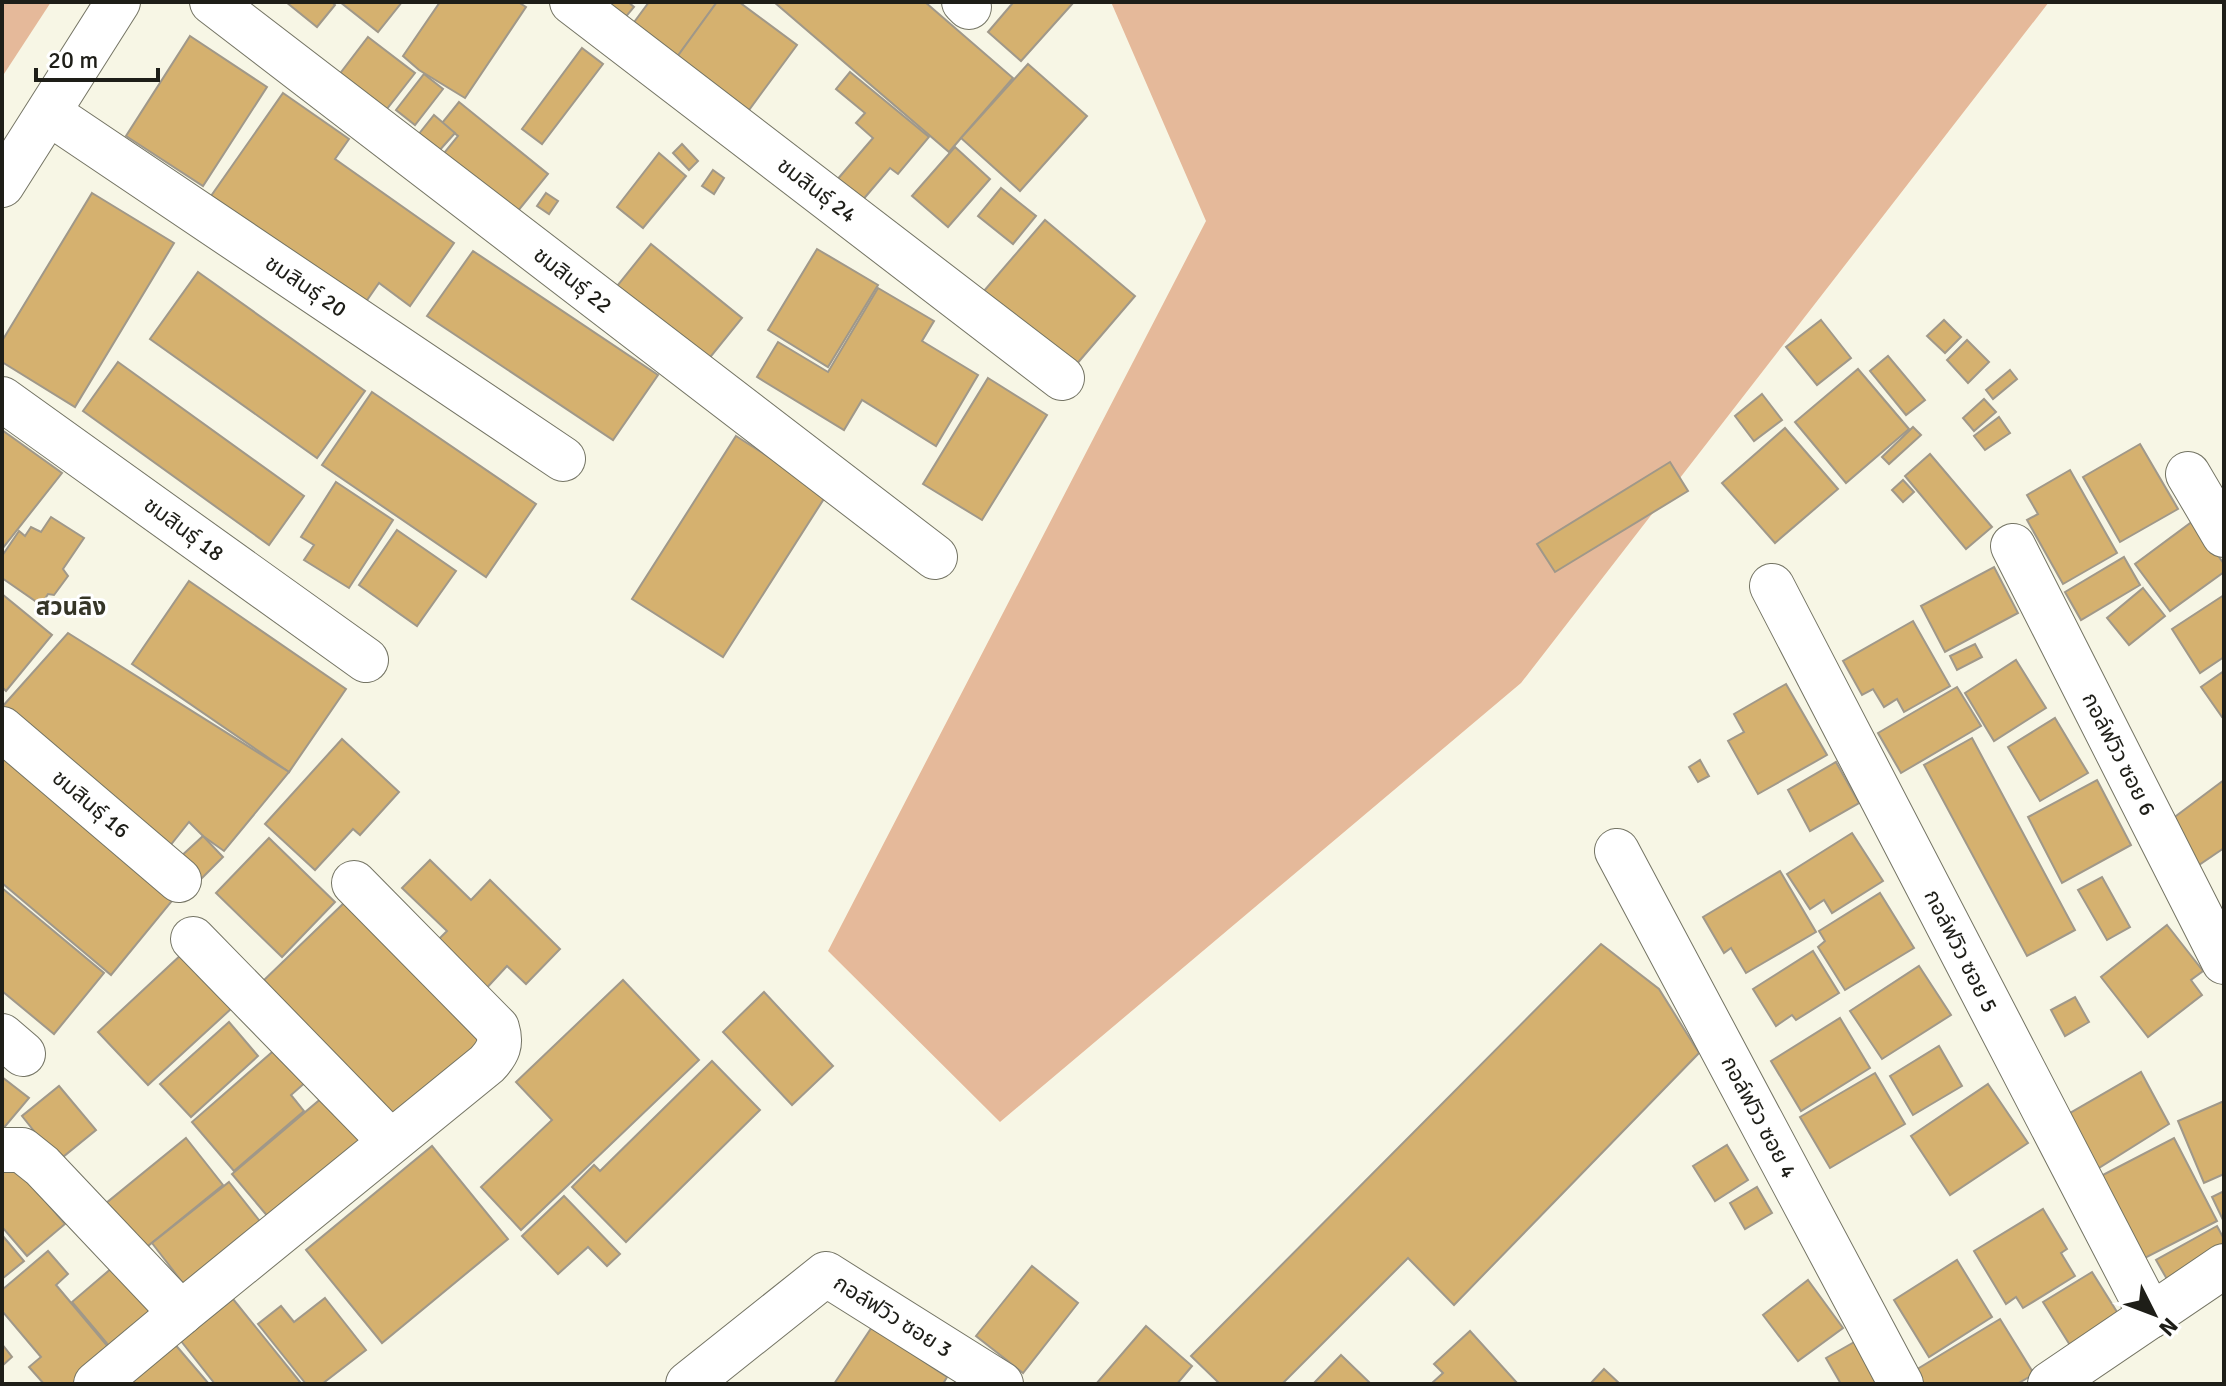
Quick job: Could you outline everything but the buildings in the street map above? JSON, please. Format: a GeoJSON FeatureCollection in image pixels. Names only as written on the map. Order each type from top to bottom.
{"type":"FeatureCollection","features":[{"type":"Feature","properties":{"kind":"street"},"geometry":{"type":"LineString","coordinates":[[2,185],[118,2]]}},
{"type":"Feature","properties":{"kind":"street","name":"ชมสินธุ์ 22"},"geometry":{"type":"LineString","coordinates":[[212,2],[935,557]]}},
{"type":"Feature","properties":{"kind":"street","name":"ชมสินธุ์ 24"},"geometry":{"type":"LineString","coordinates":[[572,2],[1062,378]]}},
{"type":"Feature","properties":{"kind":"street","name":"ชมสินธุ์ 20"},"geometry":{"type":"LineString","coordinates":[[49,113],[563,459]]}},
{"type":"Feature","properties":{"kind":"street","name":"ชมสินธุ์ 18"},"geometry":{"type":"LineString","coordinates":[[2,399],[366,660]]}},
{"type":"Feature","properties":{"kind":"street"},"geometry":{"type":"LineString","coordinates":[[2188,474],[2224,535]]}},
{"type":"Feature","properties":{"kind":"street","name":"กอล์ฟวิว ซอย 6"},"geometry":{"type":"LineString","coordinates":[[2013,546],[2224,962]]}},
{"type":"Feature","properties":{"kind":"street","name":"กอล์ฟวิว ซอย 5"},"geometry":{"type":"LineString","coordinates":[[1772,586],[2151,1316]]}},
{"type":"Feature","properties":{"kind":"street","name":"ชมสินธุ์ 16"},"geometry":{"type":"LineString","coordinates":[[2,729],[179,880]]}},
{"type":"Feature","properties":{"kind":"street","name":"กอล์ฟวิว ซอย 4"},"geometry":{"type":"LineString","coordinates":[[1617,851],[1901,1384]]}},
{"type":"Feature","properties":{"kind":"street"},"geometry":{"type":"LineString","coordinates":[[96,1384],[498,1053],[500,1039],[497,1028],[354,883]]}},
{"type":"Feature","properties":{"kind":"street"},"geometry":{"type":"LineString","coordinates":[[193,939],[390,1141]]}},
{"type":"Feature","properties":{"kind":"street"},"geometry":{"type":"LineString","coordinates":[[2,1150],[22,1150],[42,1166],[181,1313]]}},
{"type":"Feature","properties":{"kind":"street"},"geometry":{"type":"LineString","coordinates":[[2050,1384],[2224,1266]]}},
{"type":"Feature","properties":{"kind":"street","name":"กอล์ฟวิว ซอย 3"},"geometry":{"type":"LineString","coordinates":[[693,1383],[826,1274],[1001,1384]]}},
{"type":"Feature","properties":{"kind":"shaded area"},"geometry":{"type":"Polygon","coordinates":[[[2,2],[51,2],[2,77],[2,2]]]}},
{"type":"Feature","properties":{"kind":"shaded area"},"geometry":{"type":"Polygon","coordinates":[[[1111,2],[2049,2],[1521,683],[1000,1122],[828,951],[1206,221],[1111,2]]]}},
{"type":"Feature","properties":{"kind":"district","name":"สวนลิง"},"geometry":{"type":"Point","coordinates":[71,607]}}]}
